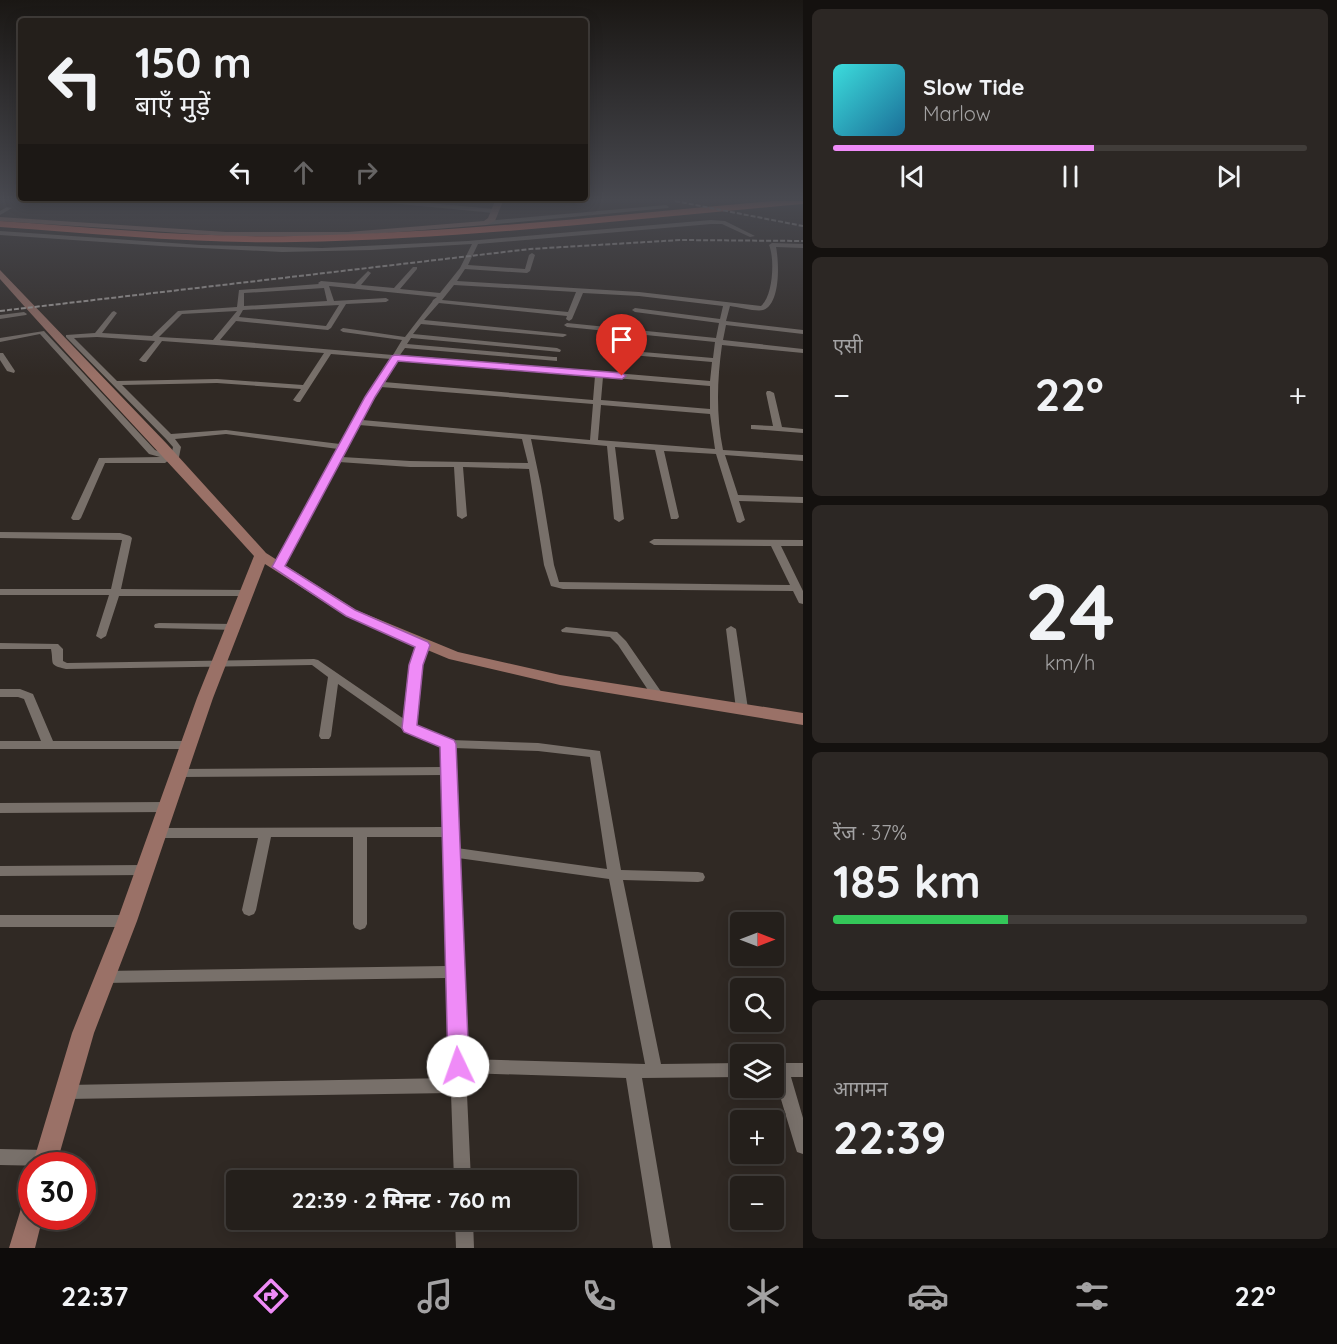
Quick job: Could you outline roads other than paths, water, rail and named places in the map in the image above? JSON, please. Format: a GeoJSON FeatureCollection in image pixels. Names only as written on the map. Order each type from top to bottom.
{"type":"FeatureCollection","features":[{"type":"Feature","properties":{"kind":"street"},"geometry":{"type":"LineString","coordinates":[[278,567],[378,384],[419,322],[468,259]]}},
{"type":"Feature","properties":{"kind":"street"},"geometry":{"type":"LineString","coordinates":[[463,267],[527,271],[531,259]]}},
{"type":"Feature","properties":{"kind":"street"},"geometry":{"type":"LineString","coordinates":[[451,283],[639,294],[765,307],[775,283],[774,259]]}},
{"type":"Feature","properties":{"kind":"street"},"geometry":{"type":"LineString","coordinates":[[396,290],[415,268]]}},
{"type":"Feature","properties":{"kind":"street"},"geometry":{"type":"LineString","coordinates":[[0,273],[56,336],[166,442]]}},
{"type":"Feature","properties":{"kind":"street"},"geometry":{"type":"LineString","coordinates":[[357,286],[368,273]]}},
{"type":"Feature","properties":{"kind":"street"},"geometry":{"type":"LineString","coordinates":[[302,281],[396,290],[438,298],[570,314]]}},
{"type":"Feature","properties":{"kind":"street"},"geometry":{"type":"LineString","coordinates":[[215,342],[242,308],[241,291],[321,286],[327,287],[331,303]]}},
{"type":"Feature","properties":{"kind":"street"},"geometry":{"type":"LineString","coordinates":[[551,370],[580,291]]}},
{"type":"Feature","properties":{"kind":"street"},"geometry":{"type":"LineString","coordinates":[[143,360],[156,339],[179,312],[386,300]]}},
{"type":"Feature","properties":{"kind":"street"},"geometry":{"type":"LineString","coordinates":[[234,320],[328,328],[343,303]]}},
{"type":"Feature","properties":{"kind":"street"},"geometry":{"type":"LineString","coordinates":[[727,304],[715,360],[713,412],[720,453],[740,520]]}},
{"type":"Feature","properties":{"kind":"street"},"geometry":{"type":"LineString","coordinates":[[635,310],[803,332]]}},
{"type":"Feature","properties":{"kind":"street"},"geometry":{"type":"LineString","coordinates":[[97,335],[114,313]]}},
{"type":"Feature","properties":{"kind":"street"},"geometry":{"type":"LineString","coordinates":[[0,317],[24,314]]}},
{"type":"Feature","properties":{"kind":"street"},"geometry":{"type":"LineString","coordinates":[[419,322],[563,335]]}},
{"type":"Feature","properties":{"kind":"street"},"geometry":{"type":"LineString","coordinates":[[567,325],[803,351]]}},
{"type":"Feature","properties":{"kind":"street"},"geometry":{"type":"LineString","coordinates":[[343,330],[406,341],[554,359]]}},
{"type":"Feature","properties":{"kind":"street"},"geometry":{"type":"LineString","coordinates":[[0,340],[42,332],[152,452],[175,460]]}},
{"type":"Feature","properties":{"kind":"street"},"geometry":{"type":"LineString","coordinates":[[713,384],[215,342],[97,335],[68,336],[117,383],[166,442],[175,460],[261,556],[351,613],[453,656],[560,680],[803,719]]}},
{"type":"Feature","properties":{"kind":"street"},"geometry":{"type":"LineString","coordinates":[[406,341],[557,350]]}},
{"type":"Feature","properties":{"kind":"street"},"geometry":{"type":"LineString","coordinates":[[297,400],[329,352]]}},
{"type":"Feature","properties":{"kind":"street"},"geometry":{"type":"LineString","coordinates":[[631,353],[715,360]]}},
{"type":"Feature","properties":{"kind":"street"},"geometry":{"type":"LineString","coordinates":[[0,355],[11,371]]}},
{"type":"Feature","properties":{"kind":"street"},"geometry":{"type":"LineString","coordinates":[[594,443],[599,374]]}},
{"type":"Feature","properties":{"kind":"street"},"geometry":{"type":"LineString","coordinates":[[117,383],[217,381],[306,387]]}},
{"type":"Feature","properties":{"kind":"street"},"geometry":{"type":"LineString","coordinates":[[378,384],[713,412]]}},
{"type":"Feature","properties":{"kind":"street"},"geometry":{"type":"LineString","coordinates":[[770,393],[778,429]]}},
{"type":"Feature","properties":{"kind":"street"},"geometry":{"type":"LineString","coordinates":[[357,422],[594,443],[803,458]]}},
{"type":"Feature","properties":{"kind":"street"},"geometry":{"type":"LineString","coordinates":[[754,427],[803,431]]}},
{"type":"Feature","properties":{"kind":"street"},"geometry":{"type":"LineString","coordinates":[[166,442],[226,432],[343,447]]}},
{"type":"Feature","properties":{"kind":"street"},"geometry":{"type":"LineString","coordinates":[[526,437],[549,565],[554,581],[558,585],[797,588]]}},
{"type":"Feature","properties":{"kind":"street"},"geometry":{"type":"LineString","coordinates":[[611,444],[619,519]]}},
{"type":"Feature","properties":{"kind":"street"},"geometry":{"type":"LineString","coordinates":[[659,448],[674,517]]}},
{"type":"Feature","properties":{"kind":"street"},"geometry":{"type":"LineString","coordinates":[[336,459],[533,466]]}},
{"type":"Feature","properties":{"kind":"street"},"geometry":{"type":"LineString","coordinates":[[76,518],[102,460],[175,460]]}},
{"type":"Feature","properties":{"kind":"street"},"geometry":{"type":"LineString","coordinates":[[458,465],[462,516]]}},
{"type":"Feature","properties":{"kind":"street"},"geometry":{"type":"LineString","coordinates":[[735,498],[803,500]]}},
{"type":"Feature","properties":{"kind":"street"},"geometry":{"type":"LineString","coordinates":[[0,535],[120,536],[127,538],[115,593],[101,636]]}},
{"type":"Feature","properties":{"kind":"street"},"geometry":{"type":"LineString","coordinates":[[654,542],[803,543]]}},
{"type":"Feature","properties":{"kind":"street"},"geometry":{"type":"LineString","coordinates":[[775,543],[803,602]]}},
{"type":"Feature","properties":{"kind":"street"},"geometry":{"type":"LineString","coordinates":[[48,1152],[82,1033],[127,921],[178,772],[261,556]]}},
{"type":"Feature","properties":{"kind":"street"},"geometry":{"type":"LineString","coordinates":[[0,592],[248,593]]}},
{"type":"Feature","properties":{"kind":"street"},"geometry":{"type":"LineString","coordinates":[[159,626],[235,627]]}},
{"type":"Feature","properties":{"kind":"street"},"geometry":{"type":"LineString","coordinates":[[731,629],[742,709]]}},
{"type":"Feature","properties":{"kind":"street"},"geometry":{"type":"LineString","coordinates":[[566,630],[613,634],[622,643],[658,696]]}},
{"type":"Feature","properties":{"kind":"street"},"geometry":{"type":"LineString","coordinates":[[409,728],[416,665],[423,645]]}},
{"type":"Feature","properties":{"kind":"street"},"geometry":{"type":"LineString","coordinates":[[0,646],[54,646],[58,649],[57,663],[66,666],[314,662],[409,728],[448,744],[538,747],[596,754],[615,875],[654,1070]]}},
{"type":"Feature","properties":{"kind":"street"},"geometry":{"type":"LineString","coordinates":[[325,736],[334,676]]}},
{"type":"Feature","properties":{"kind":"street"},"geometry":{"type":"LineString","coordinates":[[0,693],[20,693],[29,697],[48,744]]}},
{"type":"Feature","properties":{"kind":"street"},"geometry":{"type":"LineString","coordinates":[[448,744],[454,972],[463,1170]]}},
{"type":"Feature","properties":{"kind":"street"},"geometry":{"type":"LineString","coordinates":[[0,745],[189,745]]}},
{"type":"Feature","properties":{"kind":"street"},"geometry":{"type":"LineString","coordinates":[[178,772],[449,771]]}},
{"type":"Feature","properties":{"kind":"street"},"geometry":{"type":"LineString","coordinates":[[0,808],[166,807]]}},
{"type":"Feature","properties":{"kind":"street"},"geometry":{"type":"LineString","coordinates":[[360,832],[360,924]]}},
{"type":"Feature","properties":{"kind":"street"},"geometry":{"type":"LineString","coordinates":[[157,833],[450,832]]}},
{"type":"Feature","properties":{"kind":"street"},"geometry":{"type":"LineString","coordinates":[[249,910],[265,833]]}},
{"type":"Feature","properties":{"kind":"street"},"geometry":{"type":"LineString","coordinates":[[451,852],[615,875],[698,877]]}},
{"type":"Feature","properties":{"kind":"street"},"geometry":{"type":"LineString","coordinates":[[0,871],[145,870]]}},
{"type":"Feature","properties":{"kind":"street"},"geometry":{"type":"LineString","coordinates":[[0,921],[127,921]]}},
{"type":"Feature","properties":{"kind":"street"},"geometry":{"type":"LineString","coordinates":[[103,977],[454,972]]}},
{"type":"Feature","properties":{"kind":"street"},"geometry":{"type":"LineString","coordinates":[[458,1066],[633,1071],[730,1070]]}},
{"type":"Feature","properties":{"kind":"street"},"geometry":{"type":"LineString","coordinates":[[784,1070],[803,1071]]}},
{"type":"Feature","properties":{"kind":"street"},"geometry":{"type":"LineString","coordinates":[[633,1071],[662,1248]]}},
{"type":"Feature","properties":{"kind":"street"},"geometry":{"type":"LineString","coordinates":[[67,1092],[459,1085]]}},
{"type":"Feature","properties":{"kind":"street"},"geometry":{"type":"LineString","coordinates":[[784,1090],[803,1146]]}},
{"type":"Feature","properties":{"kind":"street"},"geometry":{"type":"LineString","coordinates":[[0,1157],[18,1159]]}},
{"type":"Feature","properties":{"kind":"street"},"geometry":{"type":"LineString","coordinates":[[22,1248],[27,1230]]}},
{"type":"Feature","properties":{"kind":"street"},"geometry":{"type":"LineString","coordinates":[[464,1230],[465,1248]]}},
{"type":"Feature","properties":{"kind":"railway"},"geometry":{"type":"LineString","coordinates":[[0,311],[442,259]]}}]}
